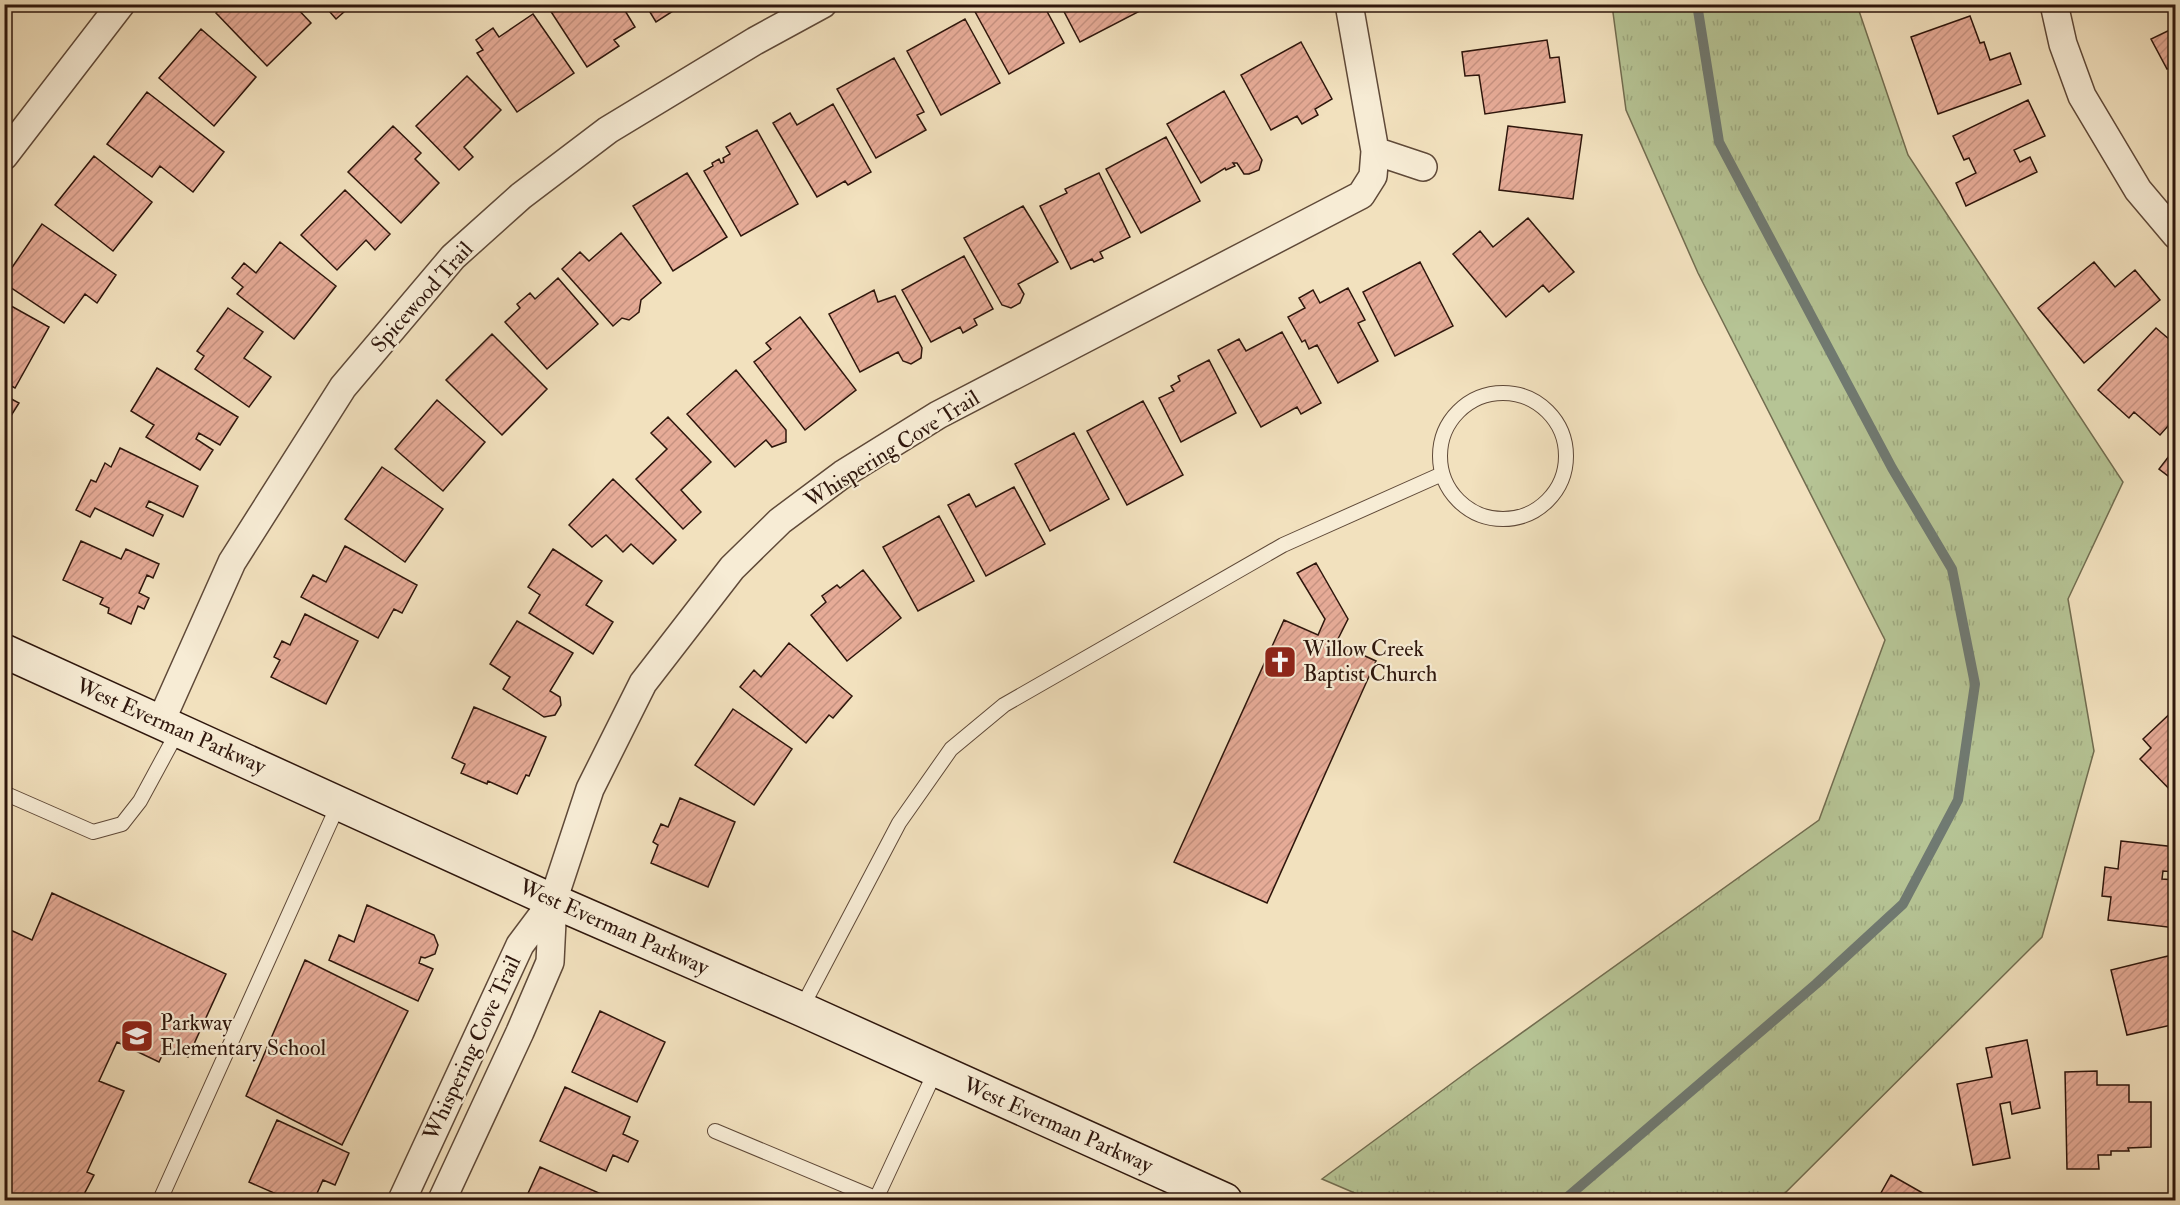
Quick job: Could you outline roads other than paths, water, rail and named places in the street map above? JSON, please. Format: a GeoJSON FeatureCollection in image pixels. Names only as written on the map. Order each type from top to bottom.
{"type":"FeatureCollection","features":[{"type":"Feature","properties":{"kind":"street"},"geometry":{"type":"LineString","coordinates":[[4,156],[121,4]]}},
{"type":"Feature","properties":{"kind":"street","name":"Spicewood Trail"},"geometry":{"type":"LineString","coordinates":[[170,725],[232,562],[343,387],[453,257],[521,196],[608,130],[755,41],[823,4]]}},
{"type":"Feature","properties":{"kind":"street","name":"Whispering Cove Trail"},"geometry":{"type":"LineString","coordinates":[[442,1200],[506,1065],[550,962],[553,901],[590,789],[643,684],[732,568],[780,521],[843,474],[938,415],[1361,195],[1373,176],[1375,151],[1349,4]]}},
{"type":"Feature","properties":{"kind":"street"},"geometry":{"type":"LineString","coordinates":[[2054,4],[2063,44],[2082,96],[2138,190],[2175,235]]}},
{"type":"Feature","properties":{"kind":"street"},"geometry":{"type":"LineString","coordinates":[[1375,151],[1423,167]]}},
{"type":"Feature","properties":{"kind":"street","name":"West Everman Parkway"},"geometry":{"type":"LineString","coordinates":[[4,651],[553,901],[1225,1200]]}},
{"type":"Feature","properties":{"kind":"street","name":"Whispering Cove Trail"},"geometry":{"type":"LineString","coordinates":[[402,1200],[520,945],[553,901]]}},
{"type":"Feature","properties":{"kind":"street"},"geometry":{"type":"LineString","coordinates":[[473,1049],[506,1065]]}},
{"type":"Feature","properties":{"kind":"lane"},"geometry":{"type":"LineString","coordinates":[[1514,394],[1538,403],[1554,417],[1565,441],[1566,464],[1562,480],[1551,498],[1534,512],[1502,519],[1489,518],[1468,510],[1449,490],[1442,474],[1440,457],[1443,435],[1462,409],[1482,396],[1514,394]]}},
{"type":"Feature","properties":{"kind":"lane"},"geometry":{"type":"LineString","coordinates":[[801,1010],[899,823],[951,749],[1004,705],[1283,545],[1442,474]]}},
{"type":"Feature","properties":{"kind":"lane"},"geometry":{"type":"LineString","coordinates":[[4,793],[93,832],[122,824],[140,801],[170,725]]}},
{"type":"Feature","properties":{"kind":"lane"},"geometry":{"type":"LineString","coordinates":[[160,1200],[339,803]]}},
{"type":"Feature","properties":{"kind":"lane"},"geometry":{"type":"LineString","coordinates":[[715,1131],[878,1199],[936,1070]]}},
{"type":"Feature","properties":{"kind":"waterway"},"geometry":{"type":"LineString","coordinates":[[1564,1200],[1816,984],[1903,904],[1958,800],[1975,684],[1952,569],[1892,468],[1719,142],[1697,4]]}},
{"type":"Feature","properties":{"kind":"place","name":"Willow Creek Baptist Church"},"geometry":{"type":"Point","coordinates":[1280,662]}},
{"type":"Feature","properties":{"kind":"place","name":"Parkway Elementary School"},"geometry":{"type":"Point","coordinates":[137,1036]}}]}
